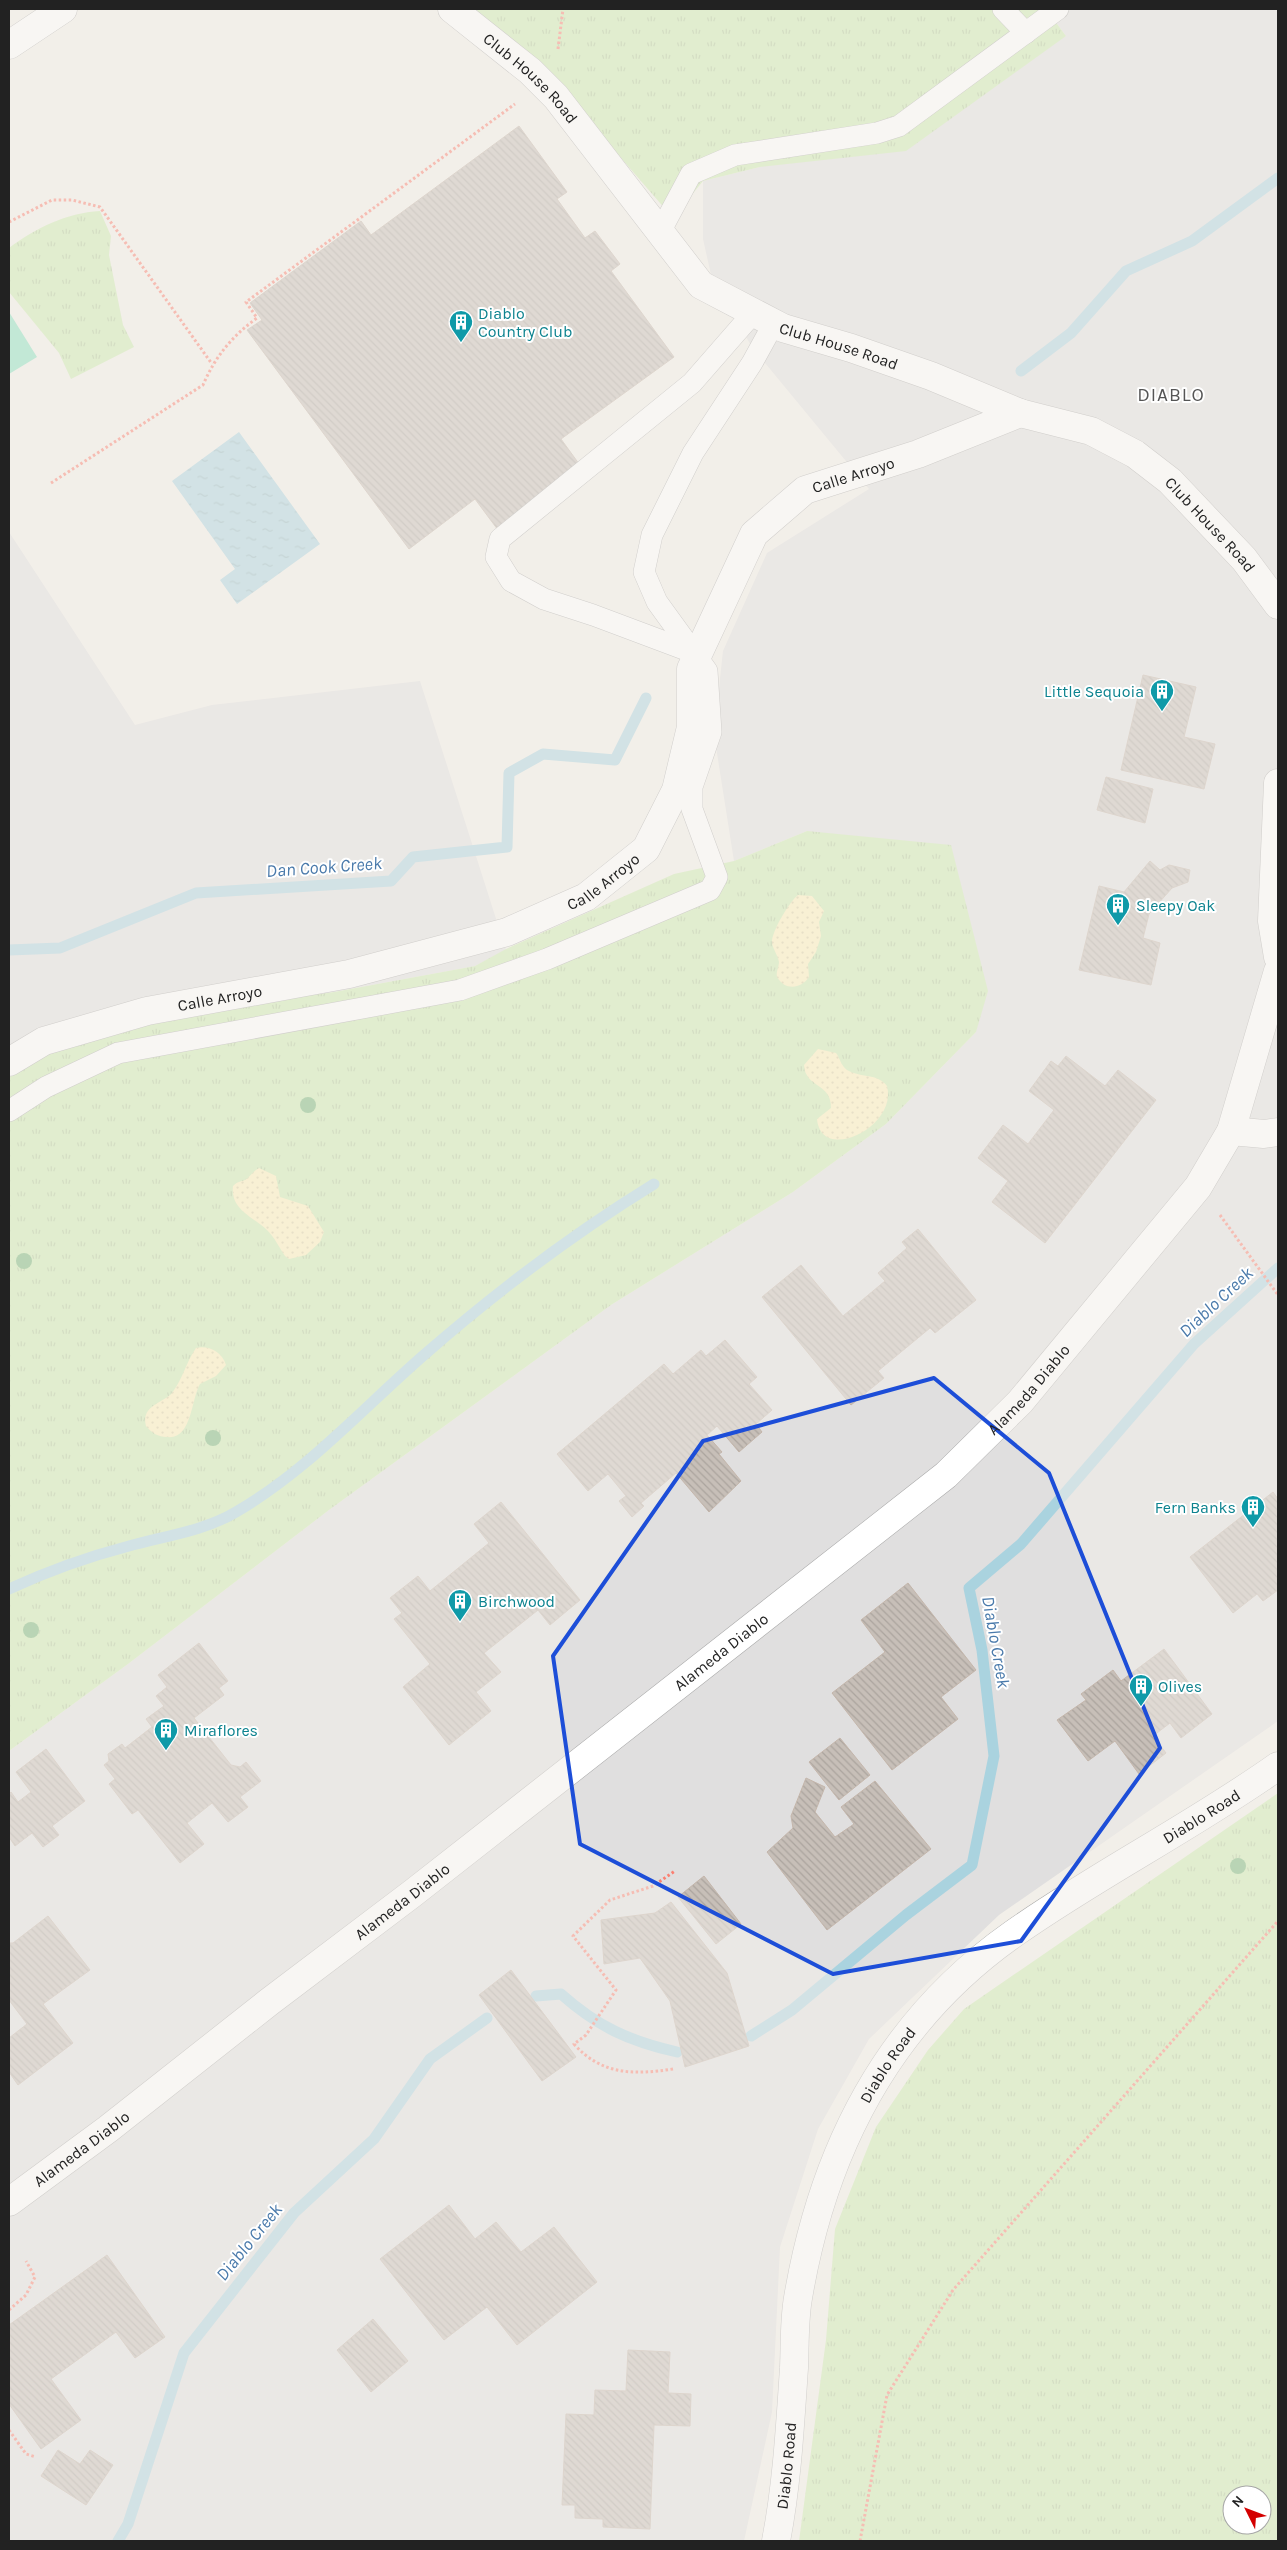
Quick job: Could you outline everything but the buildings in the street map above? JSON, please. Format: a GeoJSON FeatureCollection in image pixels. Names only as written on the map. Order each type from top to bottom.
{"type":"FeatureCollection","features":[{"type":"Feature","properties":{"kind":"street"},"geometry":{"type":"LineString","coordinates":[[9,45],[63,9]]}},
{"type":"Feature","properties":{"kind":"street","name":"Club House Road"},"geometry":{"type":"LineString","coordinates":[[452,9],[530,71],[556,97],[701,285],[783,328],[851,348],[931,376],[1020,413],[1091,431],[1135,454],[1170,482],[1244,559],[1278,605]]}},
{"type":"Feature","properties":{"kind":"street","name":"Calle Arroyo"},"geometry":{"type":"LineString","coordinates":[[9,1062],[44,1042],[147,1011],[349,974],[508,932],[586,897],[646,849],[676,790],[690,727],[690,669],[754,534],[806,490],[918,454],[1020,413]]}},
{"type":"Feature","properties":{"kind":"street"},"geometry":{"type":"LineString","coordinates":[[1278,783],[1272,921],[1278,957]]}},
{"type":"Feature","properties":{"kind":"street","name":"Alameda Diablo"},"geometry":{"type":"LineString","coordinates":[[9,2202],[108,2129],[269,2002],[413,1893],[946,1475],[1020,1402],[1198,1187],[1231,1131],[1278,971]]}},
{"type":"Feature","properties":{"kind":"street"},"geometry":{"type":"LineString","coordinates":[[1231,1131],[1264,1134],[1278,1132]]}},
{"type":"Feature","properties":{"kind":"street","name":"Diablo Road"},"geometry":{"type":"LineString","coordinates":[[776,2541],[784,2499],[788,2460],[797,2299],[814,2228],[829,2180],[851,2124],[870,2087],[892,2052],[931,2004],[1010,1936],[1061,1902],[1244,1790],[1278,1766]]}},
{"type":"Feature","properties":{"kind":"lane"},"geometry":{"type":"LineString","coordinates":[[1003,9],[1026,33]]}},
{"type":"Feature","properties":{"kind":"lane"},"geometry":{"type":"LineString","coordinates":[[660,232],[691,174],[735,155],[877,133],[899,126],[1058,9]]}},
{"type":"Feature","properties":{"kind":"lane"},"geometry":{"type":"LineString","coordinates":[[697,654],[593,615],[544,599],[511,581],[496,557],[500,539],[692,383],[764,318]]}},
{"type":"Feature","properties":{"kind":"lane"},"geometry":{"type":"LineString","coordinates":[[9,1111],[46,1087],[118,1053],[460,990],[547,959],[710,890],[717,876],[692,809],[692,787],[711,732],[707,671],[697,654],[657,602],[644,572],[652,535],[693,453],[752,363],[764,318]]}},
{"type":"Feature","properties":{"kind":"path"},"geometry":{"type":"LineString","coordinates":[[51,483],[203,385],[212,364],[236,334],[257,318],[246,302],[517,103]]}},
{"type":"Feature","properties":{"kind":"path"},"geometry":{"type":"LineString","coordinates":[[9,222],[52,200],[72,200],[100,207],[212,364]]}},
{"type":"Feature","properties":{"kind":"path"},"geometry":{"type":"LineString","coordinates":[[1225,1221],[1278,1295]]}},
{"type":"Feature","properties":{"kind":"path"},"geometry":{"type":"LineString","coordinates":[[673,2069],[616,2071],[597,2065],[574,2044],[586,2034],[616,1990],[573,1936],[610,1900],[653,1886],[675,1870]]}},
{"type":"Feature","properties":{"kind":"path"},"geometry":{"type":"LineString","coordinates":[[860,2541],[887,2395],[953,2290],[1278,1921]]}},
{"type":"Feature","properties":{"kind":"path"},"geometry":{"type":"LineString","coordinates":[[9,2310],[26,2295],[35,2277],[26,2261]]}},
{"type":"Feature","properties":{"kind":"path"},"geometry":{"type":"LineString","coordinates":[[9,2430],[26,2454],[36,2457]]}},
{"type":"Feature","properties":{"kind":"highlighted area"},"geometry":{"type":"Polygon","coordinates":[[[934,1378],[1049,1473],[1160,1748],[1021,1941],[833,1974],[580,1844],[553,1656],[703,1441],[934,1378]]]}},
{"type":"Feature","properties":{"kind":"shaded area"},"geometry":{"type":"Polygon","coordinates":[[[1046,9],[1278,9],[1278,1721],[999,1915],[869,2039],[818,2129],[780,2247],[772,2412],[744,2541],[9,2541],[9,1751],[128,1664],[329,1510],[611,1305],[793,1192],[886,1124],[976,1032],[807,831],[734,861],[714,734],[723,651],[767,553],[869,489],[752,347],[712,279],[703,239],[703,181],[760,167],[1066,36],[1046,9]]]}},
{"type":"Feature","properties":{"kind":"shaded area"},"geometry":{"type":"Polygon","coordinates":[[[9,532],[135,725],[212,705],[420,681],[506,950],[475,966],[334,992],[252,1003],[18,1070],[9,1078],[9,532]]]}},
{"type":"Feature","properties":{"kind":"green space"},"geometry":{"type":"Polygon","coordinates":[[[468,9],[1046,9],[1066,36],[906,151],[760,167],[703,181],[673,218],[601,135],[468,9]]]}},
{"type":"Feature","properties":{"kind":"green space"},"geometry":{"type":"Polygon","coordinates":[[[100,211],[111,236],[109,255],[123,325],[134,347],[71,379],[59,353],[9,292],[9,248],[30,234],[63,218],[100,211]]]}},
{"type":"Feature","properties":{"kind":"green space"},"geometry":{"type":"Polygon","coordinates":[[[9,312],[37,357],[9,374],[9,312]]]}},
{"type":"Feature","properties":{"kind":"green space"},"geometry":{"type":"Polygon","coordinates":[[[807,831],[951,845],[988,991],[976,1032],[886,1124],[793,1192],[611,1305],[329,1510],[128,1664],[9,1751],[9,1078],[18,1070],[82,1037],[252,1003],[334,992],[475,966],[506,949],[674,874],[734,861],[807,831]]]}},
{"type":"Feature","properties":{"kind":"green space"},"geometry":{"type":"Polygon","coordinates":[[[1278,1793],[1278,2541],[799,2541],[826,2340],[835,2229],[876,2127],[928,2050],[964,2009],[1278,1793]]]}},
{"type":"Feature","properties":{"kind":"sand"},"geometry":{"type":"Polygon","coordinates":[[[798,895],[812,896],[824,911],[819,922],[821,936],[816,952],[808,964],[809,977],[802,984],[793,987],[784,985],[777,977],[779,962],[772,943],[782,917],[790,903],[798,895]]]}},
{"type":"Feature","properties":{"kind":"sand"},"geometry":{"type":"Polygon","coordinates":[[[818,1049],[836,1053],[847,1070],[879,1079],[887,1086],[887,1101],[881,1115],[871,1126],[858,1135],[844,1139],[831,1139],[822,1132],[817,1119],[831,1108],[830,1100],[823,1089],[809,1078],[805,1072],[804,1065],[818,1049]]]}},
{"type":"Feature","properties":{"kind":"sand"},"geometry":{"type":"Polygon","coordinates":[[[259,1168],[276,1176],[280,1197],[308,1206],[324,1232],[320,1242],[306,1255],[289,1259],[285,1256],[270,1233],[244,1212],[235,1201],[233,1186],[245,1180],[259,1168]]]}},
{"type":"Feature","properties":{"kind":"sand"},"geometry":{"type":"Polygon","coordinates":[[[201,1347],[214,1350],[221,1356],[226,1365],[216,1376],[200,1384],[190,1417],[181,1432],[175,1436],[167,1437],[153,1433],[146,1426],[145,1419],[149,1409],[172,1393],[196,1348],[201,1347]]]}},
{"type":"Feature","properties":{"kind":"water"},"geometry":{"type":"Polygon","coordinates":[[[239,432],[320,544],[237,604],[220,580],[235,569],[172,481],[239,432]]]}},
{"type":"Feature","properties":{"kind":"waterway","name":"Dan Cook Creek"},"geometry":{"type":"LineString","coordinates":[[1021,371],[1071,333],[1126,271],[1192,241],[1278,178]]}},
{"type":"Feature","properties":{"kind":"waterway","name":"Dan Cook Creek"},"geometry":{"type":"LineString","coordinates":[[9,950],[60,948],[196,893],[391,881],[413,857],[507,847],[509,773],[543,754],[615,760],[646,698]]}},
{"type":"Feature","properties":{"kind":"waterway"},"geometry":{"type":"LineString","coordinates":[[9,1589],[53,1570],[83,1560],[211,1524],[224,1519],[262,1496],[311,1458],[401,1375],[507,1286],[565,1243],[654,1184]]}},
{"type":"Feature","properties":{"kind":"waterway","name":"Diablo Creek"},"geometry":{"type":"LineString","coordinates":[[751,2036],[792,2010],[906,1915],[972,1865],[994,1756],[982,1650],[969,1588],[1021,1544],[1194,1344],[1278,1268]]}},
{"type":"Feature","properties":{"kind":"waterway","name":"Diablo Creek"},"geometry":{"type":"LineString","coordinates":[[536,1996],[561,1994],[601,2024],[629,2038],[677,2052]]}},
{"type":"Feature","properties":{"kind":"waterway","name":"Diablo Creek"},"geometry":{"type":"LineString","coordinates":[[118,2541],[128,2524],[184,2353],[294,2213],[374,2139],[430,2059],[487,2018]]}},
{"type":"Feature","properties":{"kind":"place","name":"Diablo Country Club"},"geometry":{"type":"Point","coordinates":[461,343]}},
{"type":"Feature","properties":{"kind":"place","name":"Little Sequoia"},"geometry":{"type":"Point","coordinates":[1162,712]}},
{"type":"Feature","properties":{"kind":"place","name":"Sleepy Oak"},"geometry":{"type":"Point","coordinates":[1118,926]}},
{"type":"Feature","properties":{"kind":"place","name":"Fern Banks"},"geometry":{"type":"Point","coordinates":[1253,1528]}},
{"type":"Feature","properties":{"kind":"place","name":"Birchwood"},"geometry":{"type":"Point","coordinates":[460,1622]}},
{"type":"Feature","properties":{"kind":"place","name":"Olives"},"geometry":{"type":"Point","coordinates":[1141,1707]}},
{"type":"Feature","properties":{"kind":"place","name":"Miraflores"},"geometry":{"type":"Point","coordinates":[166,1751]}},
{"type":"Feature","properties":{"kind":"district","name":"DIABLO"},"geometry":{"type":"Point","coordinates":[1171,394]}}]}
